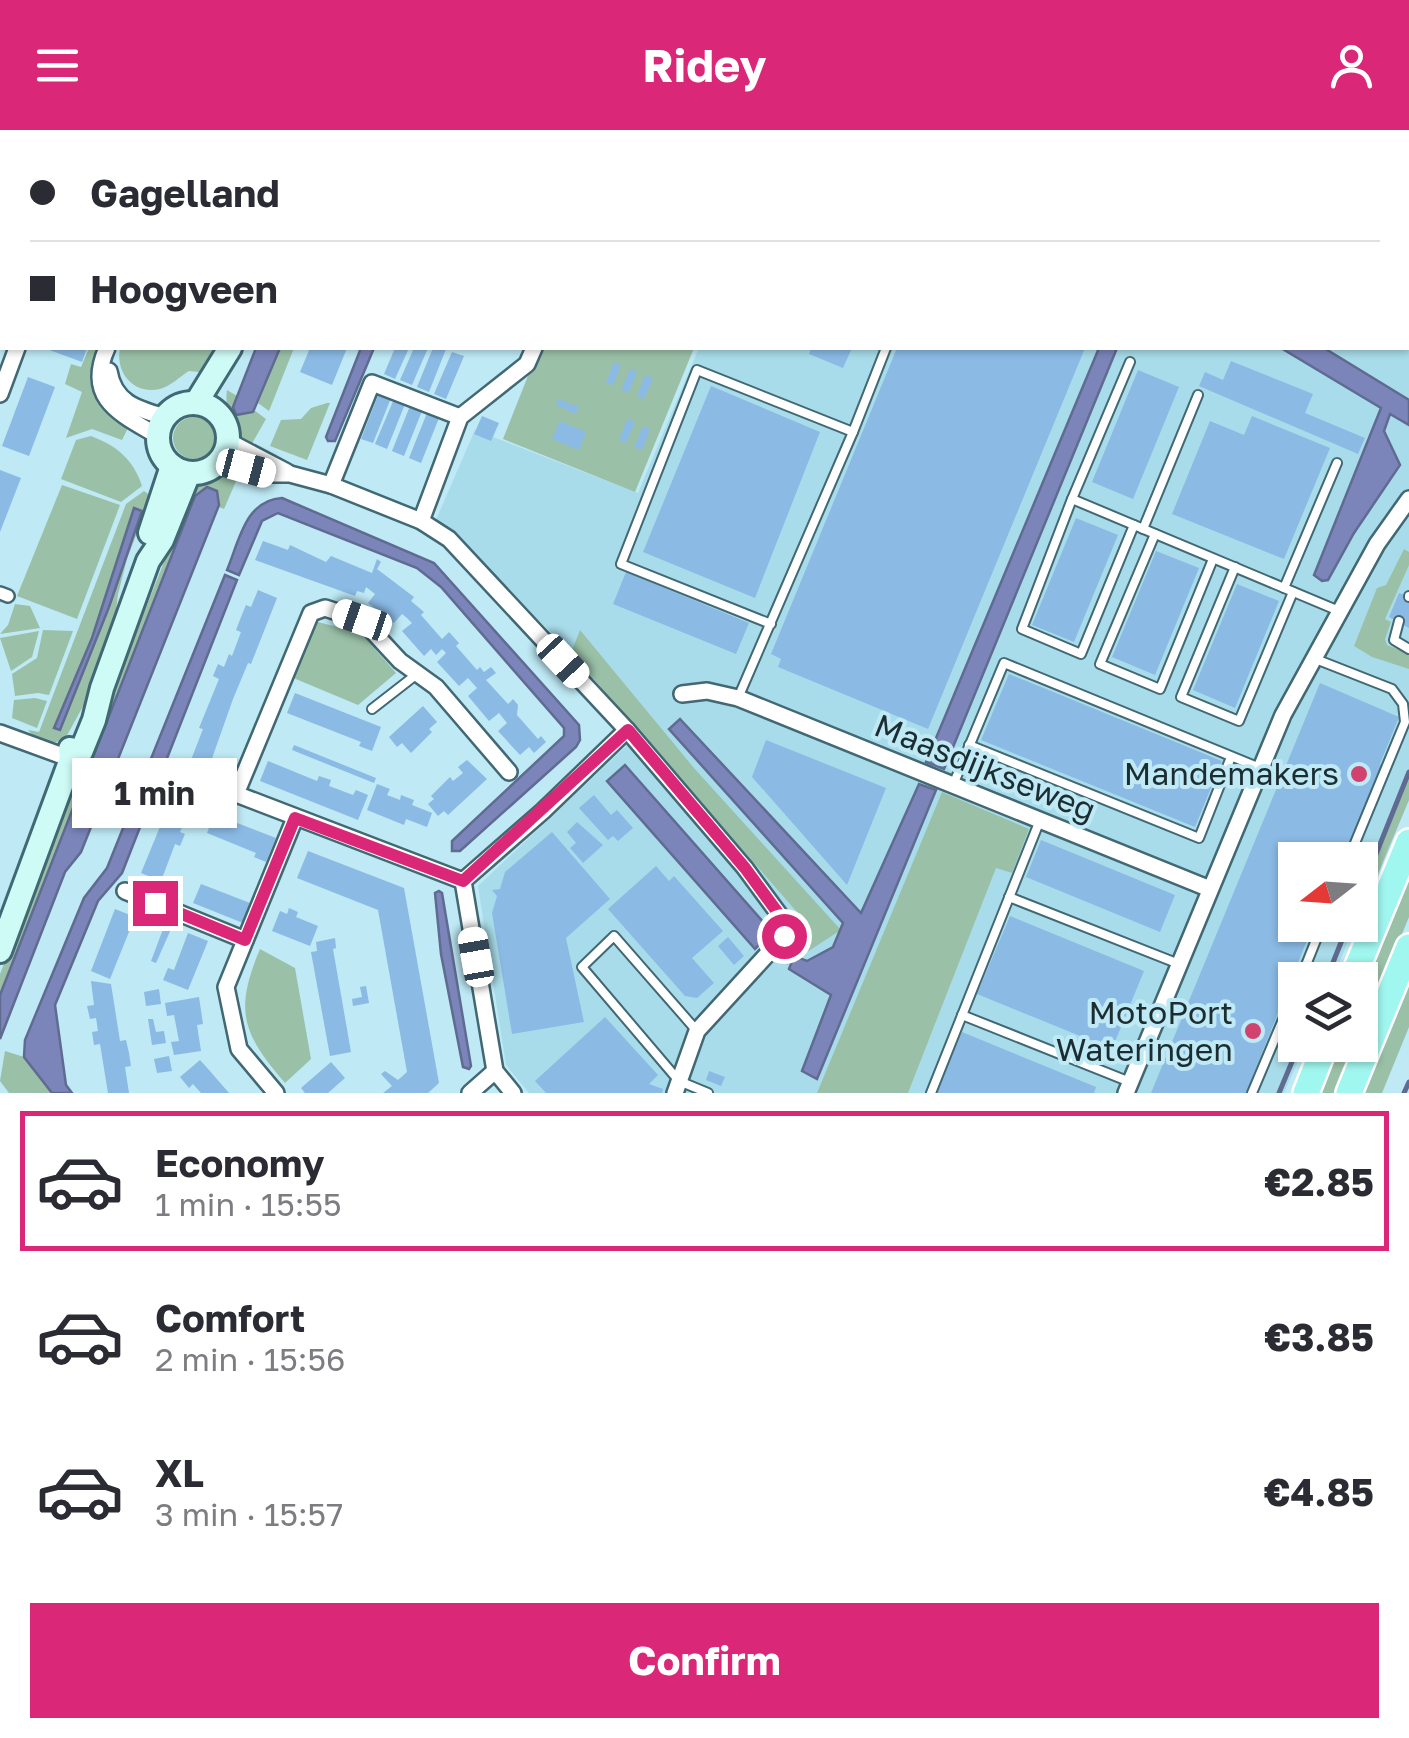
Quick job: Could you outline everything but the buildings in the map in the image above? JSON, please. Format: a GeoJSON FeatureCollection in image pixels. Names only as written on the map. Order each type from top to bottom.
{"type":"FeatureCollection","features":[{"type":"Feature","properties":{"kind":"main road"},"geometry":{"type":"LineString","coordinates":[[205,406],[230,350]]}},
{"type":"Feature","properties":{"kind":"main road"},"geometry":{"type":"LineString","coordinates":[[182,404],[205,406],[227,427],[224,450],[206,470],[181,469],[160,449],[162,426],[182,404]]}},
{"type":"Feature","properties":{"kind":"main road"},"geometry":{"type":"LineString","coordinates":[[0,951],[5,922],[71,760],[81,752],[94,720],[148,561],[150,534],[181,469]]}},
{"type":"Feature","properties":{"kind":"main road"},"geometry":{"type":"LineString","coordinates":[[1359,962],[1409,842]]}},
{"type":"Feature","properties":{"kind":"main road"},"geometry":{"type":"LineString","coordinates":[[1350,1093],[1409,947]]}},
{"type":"Feature","properties":{"kind":"main road"},"geometry":{"type":"LineString","coordinates":[[1306,1093],[1318,1062]]}},
{"type":"Feature","properties":{"kind":"street"},"geometry":{"type":"LineString","coordinates":[[0,394],[16,350]]}},
{"type":"Feature","properties":{"kind":"street"},"geometry":{"type":"LineString","coordinates":[[108,350],[111,384],[117,395],[162,426]]}},
{"type":"Feature","properties":{"kind":"street"},"geometry":{"type":"LineString","coordinates":[[422,521],[460,417],[527,364],[533,350]]}},
{"type":"Feature","properties":{"kind":"street"},"geometry":{"type":"LineString","coordinates":[[331,485],[372,383],[460,417]]}},
{"type":"Feature","properties":{"kind":"street"},"geometry":{"type":"LineString","coordinates":[[224,450],[331,485],[422,521],[449,539],[628,730],[745,868],[784,921],[784,936],[696,1031],[677,1087]]}},
{"type":"Feature","properties":{"kind":"street"},"geometry":{"type":"LineString","coordinates":[[1128,1088],[1260,768],[1339,611],[1377,544],[1409,499]]}},
{"type":"Feature","properties":{"kind":"street"},"geometry":{"type":"LineString","coordinates":[[463,881],[236,794],[310,613],[325,608],[362,620],[400,661],[436,687],[509,772]]}},
{"type":"Feature","properties":{"kind":"street","name":"Maasdijkseweg"},"geometry":{"type":"LineString","coordinates":[[682,694],[708,691],[738,698],[1210,888]]}},
{"type":"Feature","properties":{"kind":"street"},"geometry":{"type":"LineString","coordinates":[[463,881],[628,730]]}},
{"type":"Feature","properties":{"kind":"street"},"geometry":{"type":"LineString","coordinates":[[0,733],[71,760]]}},
{"type":"Feature","properties":{"kind":"street"},"geometry":{"type":"LineString","coordinates":[[270,1091],[238,1049],[226,987],[295,818]]}},
{"type":"Feature","properties":{"kind":"street"},"geometry":{"type":"LineString","coordinates":[[463,881],[495,1071],[513,1093]]}},
{"type":"Feature","properties":{"kind":"street"},"geometry":{"type":"LineString","coordinates":[[125,891],[245,940]]}},
{"type":"Feature","properties":{"kind":"street"},"geometry":{"type":"LineString","coordinates":[[470,1093],[495,1071]]}},
{"type":"Feature","properties":{"kind":"lane"},"geometry":{"type":"LineString","coordinates":[[738,698],[885,350]]}},
{"type":"Feature","properties":{"kind":"lane"},"geometry":{"type":"LineString","coordinates":[[1130,362],[1022,630],[1081,654],[1198,395]]}},
{"type":"Feature","properties":{"kind":"lane"},"geometry":{"type":"LineString","coordinates":[[770,624],[620,564],[698,370],[853,432]]}},
{"type":"Feature","properties":{"kind":"lane"},"geometry":{"type":"LineString","coordinates":[[1235,568],[1181,697],[1240,721],[1338,463]]}},
{"type":"Feature","properties":{"kind":"lane"},"geometry":{"type":"LineString","coordinates":[[1072,500],[1339,611]]}},
{"type":"Feature","properties":{"kind":"lane"},"geometry":{"type":"LineString","coordinates":[[1154,534],[1100,664],[1160,688],[1214,559]]}},
{"type":"Feature","properties":{"kind":"lane"},"geometry":{"type":"LineString","coordinates":[[1399,621],[1394,640],[1409,648]]}},
{"type":"Feature","properties":{"kind":"lane"},"geometry":{"type":"LineString","coordinates":[[1314,658],[1392,689],[1403,704],[1404,722],[1355,842]]}},
{"type":"Feature","properties":{"kind":"lane"},"geometry":{"type":"LineString","coordinates":[[953,784],[1004,663],[1260,768]]}},
{"type":"Feature","properties":{"kind":"lane"},"geometry":{"type":"LineString","coordinates":[[372,709],[417,674]]}},
{"type":"Feature","properties":{"kind":"lane"},"geometry":{"type":"LineString","coordinates":[[970,746],[1199,838],[1231,757]]}},
{"type":"Feature","properties":{"kind":"lane"},"geometry":{"type":"LineString","coordinates":[[931,1093],[1040,820]]}},
{"type":"Feature","properties":{"kind":"lane"},"geometry":{"type":"LineString","coordinates":[[1010,898],[1179,964]]}},
{"type":"Feature","properties":{"kind":"lane"},"geometry":{"type":"LineString","coordinates":[[696,1031],[614,936],[582,967],[677,1087],[708,1093]]}},
{"type":"Feature","properties":{"kind":"lane"},"geometry":{"type":"LineString","coordinates":[[962,1014],[1128,1088]]}},
{"type":"Feature","properties":{"kind":"lane"},"geometry":{"type":"LineString","coordinates":[[1252,1093],[1278,1031]]}},
{"type":"Feature","properties":{"kind":"shaded area"},"geometry":{"type":"Polygon","coordinates":[[[255,350],[279,350],[253,412],[236,415],[233,407],[255,350]]]}},
{"type":"Feature","properties":{"kind":"shaded area"},"geometry":{"type":"Polygon","coordinates":[[[360,350],[373,350],[335,441],[326,437],[360,350]]]}},
{"type":"Feature","properties":{"kind":"shaded area"},"geometry":{"type":"Polygon","coordinates":[[[698,350],[1409,350],[1409,795],[1378,870],[1378,842],[1278,842],[1278,942],[1348,942],[1340,962],[1278,962],[1278,1062],[1298,1062],[1284,1093],[529,1093],[506,1065],[478,886],[639,734],[558,639],[435,522],[475,430],[638,493],[698,350]]]}},
{"type":"Feature","properties":{"kind":"shaded area"},"geometry":{"type":"Polygon","coordinates":[[[1098,350],[1116,350],[944,769],[926,762],[1098,350]]]}},
{"type":"Feature","properties":{"kind":"shaded area"},"geometry":{"type":"Polygon","coordinates":[[[1284,350],[1327,350],[1409,400],[1409,425],[1390,414],[1384,431],[1400,465],[1328,580],[1322,581],[1314,575],[1381,408],[1284,350]]]}},
{"type":"Feature","properties":{"kind":"shaded area"},"geometry":{"type":"Polygon","coordinates":[[[207,487],[217,491],[219,505],[81,852],[65,872],[0,1039],[0,995],[195,496],[207,487]]]}},
{"type":"Feature","properties":{"kind":"shaded area"},"geometry":{"type":"Polygon","coordinates":[[[282,498],[434,563],[579,725],[580,740],[576,747],[460,851],[452,851],[452,841],[564,736],[564,728],[441,587],[417,568],[278,513],[262,521],[239,575],[227,570],[252,514],[259,506],[282,498]]]}},
{"type":"Feature","properties":{"kind":"shaded area"},"geometry":{"type":"Polygon","coordinates":[[[134,508],[142,511],[109,607],[60,730],[54,728],[92,638],[134,508]]]}},
{"type":"Feature","properties":{"kind":"shaded area"},"geometry":{"type":"Polygon","coordinates":[[[225,575],[237,580],[122,873],[98,901],[55,1005],[66,1085],[72,1093],[52,1093],[24,1057],[25,1040],[84,898],[107,868],[225,575]]]}},
{"type":"Feature","properties":{"kind":"shaded area"},"geometry":{"type":"Polygon","coordinates":[[[680,719],[861,913],[919,784],[936,790],[817,1079],[802,1071],[831,995],[789,969],[794,956],[807,961],[833,947],[843,923],[669,729],[680,719]]]}},
{"type":"Feature","properties":{"kind":"shaded area"},"geometry":{"type":"Polygon","coordinates":[[[625,765],[772,932],[755,949],[607,781],[625,765]]]}},
{"type":"Feature","properties":{"kind":"shaded area"},"geometry":{"type":"Polygon","coordinates":[[[439,891],[469,1069],[463,1067],[441,954],[435,893],[439,891]]]}},
{"type":"Feature","properties":{"kind":"green space"},"geometry":{"type":"Polygon","coordinates":[[[88,350],[96,350],[91,385],[99,403],[129,426],[122,440],[92,429],[66,438],[82,392],[65,384],[71,364],[81,367],[88,350]]]}},
{"type":"Feature","properties":{"kind":"green space"},"geometry":{"type":"Polygon","coordinates":[[[120,350],[219,350],[208,373],[189,371],[168,386],[150,390],[128,380],[120,350]]]}},
{"type":"Feature","properties":{"kind":"green space"},"geometry":{"type":"Polygon","coordinates":[[[279,350],[293,350],[269,411],[258,403],[279,350]]]}},
{"type":"Feature","properties":{"kind":"green space"},"geometry":{"type":"Polygon","coordinates":[[[538,350],[693,350],[635,492],[503,439],[538,350]]]}},
{"type":"Feature","properties":{"kind":"green space"},"geometry":{"type":"Polygon","coordinates":[[[227,390],[237,396],[233,406],[254,410],[266,419],[250,447],[231,422],[227,390]]]}},
{"type":"Feature","properties":{"kind":"green space"},"geometry":{"type":"Polygon","coordinates":[[[327,403],[307,460],[270,446],[281,420],[301,419],[311,408],[327,403]]]}},
{"type":"Feature","properties":{"kind":"green space"},"geometry":{"type":"Polygon","coordinates":[[[194,417],[209,423],[215,438],[209,453],[194,459],[179,453],[173,438],[179,423],[194,417]]]}},
{"type":"Feature","properties":{"kind":"green space"},"geometry":{"type":"Polygon","coordinates":[[[91,436],[109,444],[134,468],[142,486],[121,502],[61,479],[76,440],[91,436]]]}},
{"type":"Feature","properties":{"kind":"green space"},"geometry":{"type":"Polygon","coordinates":[[[222,472],[240,472],[224,509],[219,507],[219,499],[200,491],[195,496],[188,494],[199,481],[222,472]]]}},
{"type":"Feature","properties":{"kind":"green space"},"geometry":{"type":"Polygon","coordinates":[[[62,485],[120,505],[77,619],[17,596],[62,485]]]}},
{"type":"Feature","properties":{"kind":"green space"},"geometry":{"type":"Polygon","coordinates":[[[144,491],[151,496],[127,559],[113,637],[92,690],[65,739],[40,740],[28,730],[39,732],[126,504],[144,491]],[[134,508],[92,638],[55,727],[61,729],[109,607],[134,508]]]}},
{"type":"Feature","properties":{"kind":"green space"},"geometry":{"type":"Polygon","coordinates":[[[184,512],[189,514],[0,995],[0,974],[184,512]]]}},
{"type":"Feature","properties":{"kind":"green space"},"geometry":{"type":"Polygon","coordinates":[[[1404,549],[1409,552],[1409,565],[1385,619],[1391,622],[1385,639],[1387,645],[1409,654],[1409,669],[1372,657],[1354,646],[1377,588],[1386,585],[1404,549]]]}},
{"type":"Feature","properties":{"kind":"green space"},"geometry":{"type":"Polygon","coordinates":[[[15,604],[30,606],[40,628],[0,634],[8,625],[15,604]]]}},
{"type":"Feature","properties":{"kind":"green space"},"geometry":{"type":"Polygon","coordinates":[[[314,621],[361,633],[396,673],[358,705],[291,677],[314,621]]]}},
{"type":"Feature","properties":{"kind":"green space"},"geometry":{"type":"Polygon","coordinates":[[[43,630],[73,631],[49,695],[15,696],[12,674],[37,658],[43,630]]]}},
{"type":"Feature","properties":{"kind":"green space"},"geometry":{"type":"Polygon","coordinates":[[[580,630],[694,768],[841,930],[787,965],[781,957],[810,927],[571,653],[580,630]]]}},
{"type":"Feature","properties":{"kind":"green space"},"geometry":{"type":"Polygon","coordinates":[[[39,631],[32,657],[11,671],[0,638],[39,631]]]}},
{"type":"Feature","properties":{"kind":"green space"},"geometry":{"type":"Polygon","coordinates":[[[14,700],[47,701],[37,728],[12,718],[14,700]]]}},
{"type":"Feature","properties":{"kind":"green space"},"geometry":{"type":"Polygon","coordinates":[[[1409,779],[1409,800],[1378,874],[1378,856],[1409,779]]]}},
{"type":"Feature","properties":{"kind":"green space"},"geometry":{"type":"Polygon","coordinates":[[[942,792],[1029,829],[1012,873],[996,868],[908,1093],[817,1093],[942,792]]]}},
{"type":"Feature","properties":{"kind":"green space"},"geometry":{"type":"Polygon","coordinates":[[[1409,867],[1409,917],[1378,992],[1378,962],[1370,962],[1409,867]]]}},
{"type":"Feature","properties":{"kind":"green space"},"geometry":{"type":"Polygon","coordinates":[[[260,949],[295,968],[311,1059],[285,1083],[259,1050],[247,1020],[247,989],[260,949]]]}},
{"type":"Feature","properties":{"kind":"green space"},"geometry":{"type":"Polygon","coordinates":[[[1409,973],[1409,1027],[1382,1093],[1360,1093],[1373,1062],[1378,1062],[1378,1049],[1409,973]]]}},
{"type":"Feature","properties":{"kind":"green space"},"geometry":{"type":"Polygon","coordinates":[[[5,1051],[24,1057],[52,1093],[9,1093],[0,1081],[5,1051]]]}},
{"type":"Feature","properties":{"kind":"green space"},"geometry":{"type":"Polygon","coordinates":[[[1329,1062],[1349,1062],[1337,1093],[1317,1093],[1329,1062]]]}},
{"type":"Feature","properties":{"kind":"waterway"},"geometry":{"type":"LineString","coordinates":[[1378,849],[1409,772]]}},
{"type":"Feature","properties":{"kind":"waterway"},"geometry":{"type":"LineString","coordinates":[[1333,962],[1341,942]]}},
{"type":"Feature","properties":{"kind":"waterway"},"geometry":{"type":"LineString","coordinates":[[1279,1093],[1292,1062]]}},
{"type":"Feature","properties":{"kind":"waterway"},"geometry":{"type":"LineString","coordinates":[[1404,1093],[1409,1082]]}},
{"type":"Feature","properties":{"kind":"place","name":"Mandemakers"},"geometry":{"type":"Point","coordinates":[1359,774]}},
{"type":"Feature","properties":{"kind":"place","name":"MotoPort Wateringen"},"geometry":{"type":"Point","coordinates":[1253,1031]}},
{"type":"Feature","properties":{"kind":"route"},"geometry":{"type":"LineString","coordinates":[[155,903],[245,940],[295,818],[463,881],[628,730],[745,868],[784,921],[784,936]]}}]}
